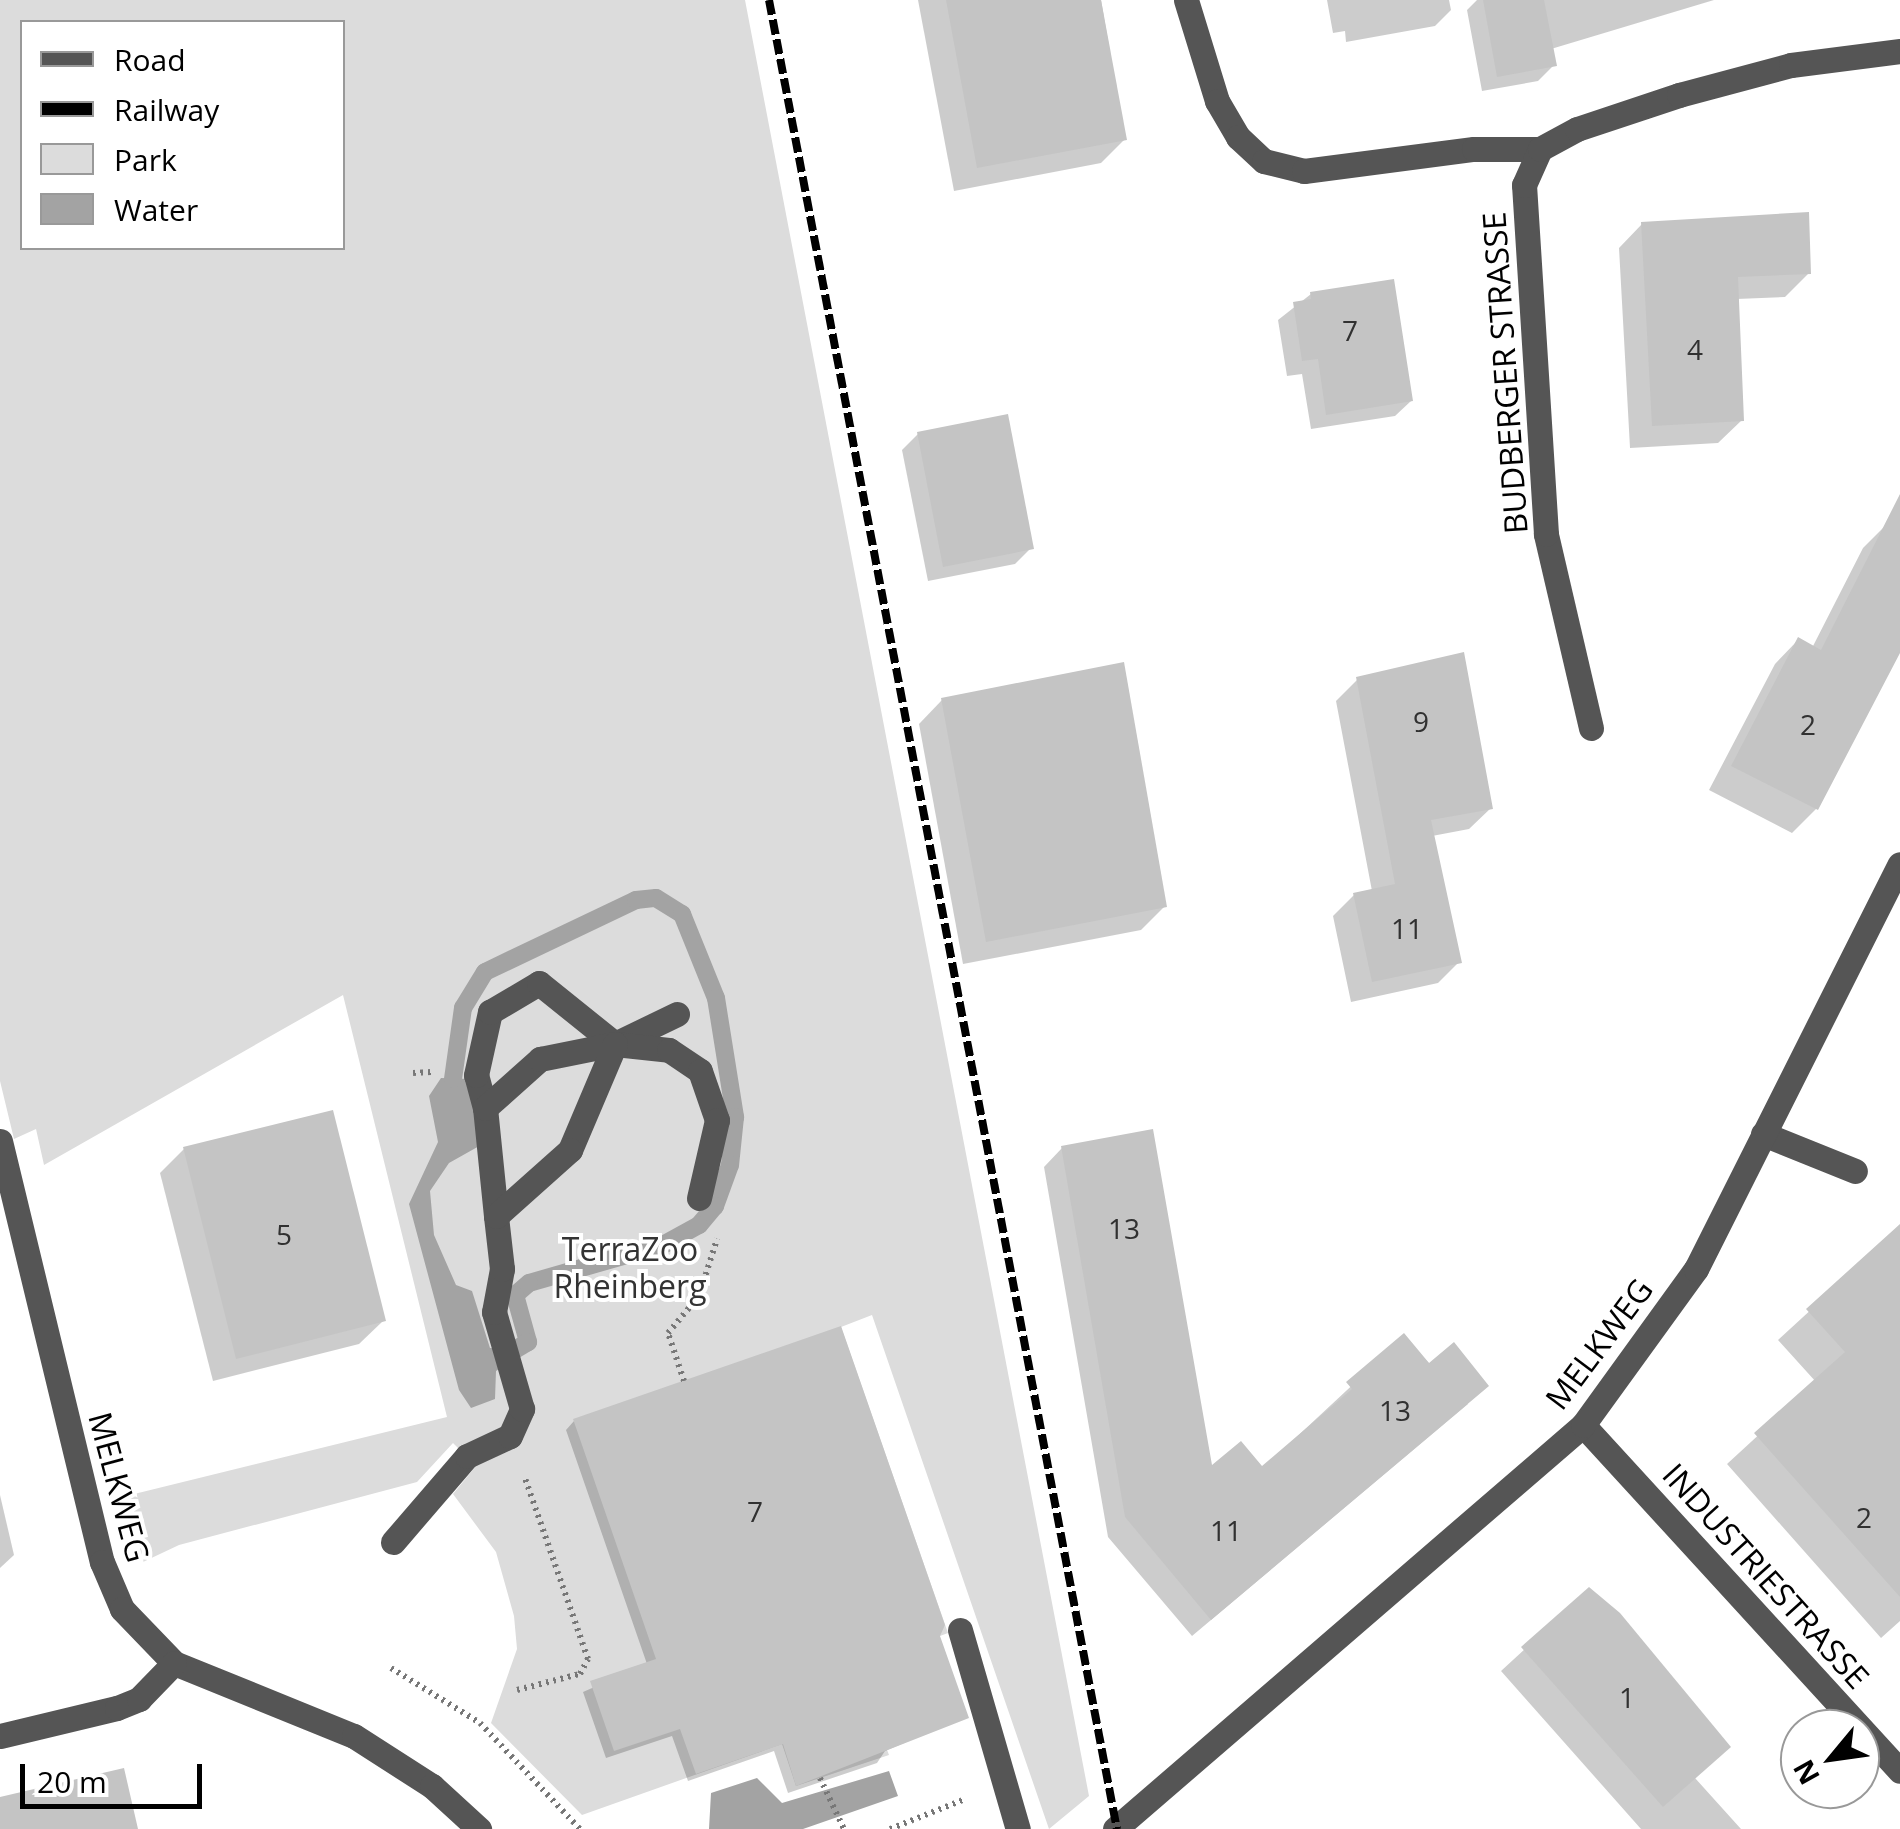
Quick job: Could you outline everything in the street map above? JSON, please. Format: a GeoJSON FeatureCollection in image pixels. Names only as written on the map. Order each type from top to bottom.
{"type":"FeatureCollection","features":[{"type":"Feature","properties":{"kind":"street"},"geometry":{"type":"LineString","coordinates":[[1186,0],[1218,100],[1238,137],[1264,162],[1304,171],[1474,149],[1540,149],[1576,129],[1679,94],[1791,64],[1900,51]]}},
{"type":"Feature","properties":{"kind":"street","name":"BUDBERGER STRASSE"},"geometry":{"type":"LineString","coordinates":[[1540,149],[1524,185],[1546,534],[1591,728]]}},
{"type":"Feature","properties":{"kind":"street","name":"MELKWEG"},"geometry":{"type":"LineString","coordinates":[[1114,1829],[1584,1425],[1696,1269],[1900,864]]}},
{"type":"Feature","properties":{"kind":"street"},"geometry":{"type":"LineString","coordinates":[[394,1542],[468,1456],[510,1436],[522,1409],[494,1312],[502,1269],[485,1108],[476,1075],[490,1012],[539,983],[615,1044],[669,1050],[700,1071],[717,1120],[700,1198]]}},
{"type":"Feature","properties":{"kind":"street"},"geometry":{"type":"LineString","coordinates":[[485,1108],[540,1059],[615,1044],[677,1014]]}},
{"type":"Feature","properties":{"kind":"street"},"geometry":{"type":"LineString","coordinates":[[496,1216],[570,1150],[615,1044]]}},
{"type":"Feature","properties":{"kind":"street"},"geometry":{"type":"LineString","coordinates":[[1764,1134],[1855,1171]]}},
{"type":"Feature","properties":{"kind":"street","name":"MELKWEG"},"geometry":{"type":"LineString","coordinates":[[0,1141],[5,1182],[102,1562],[122,1609],[174,1663],[354,1736],[432,1786],[479,1829]]}},
{"type":"Feature","properties":{"kind":"street","name":"INDUSTRIESTRASSE"},"geometry":{"type":"LineString","coordinates":[[1584,1425],[1900,1771]]}},
{"type":"Feature","properties":{"kind":"street"},"geometry":{"type":"LineString","coordinates":[[960,1630],[1018,1829]]}},
{"type":"Feature","properties":{"kind":"street"},"geometry":{"type":"LineString","coordinates":[[0,1736],[116,1708],[139,1698],[174,1663]]}},
{"type":"Feature","properties":{"kind":"path"},"geometry":{"type":"LineString","coordinates":[[413,1073],[434,1072]]}},
{"type":"Feature","properties":{"kind":"path"},"geometry":{"type":"LineString","coordinates":[[684,1381],[668,1333],[699,1296],[715,1258],[718,1226]]}},
{"type":"Feature","properties":{"kind":"path"},"geometry":{"type":"LineString","coordinates":[[510,1436],[588,1659],[580,1674],[517,1690]]}},
{"type":"Feature","properties":{"kind":"path"},"geometry":{"type":"LineString","coordinates":[[391,1668],[480,1723],[580,1829]]}},
{"type":"Feature","properties":{"kind":"path"},"geometry":{"type":"LineString","coordinates":[[820,1778],[844,1829]]}},
{"type":"Feature","properties":{"kind":"path"},"geometry":{"type":"LineString","coordinates":[[890,1829],[1005,1783]]}},
{"type":"Feature","properties":{"kind":"green space","name":"TerraZoo Rheinberg"},"geometry":{"type":"Polygon","coordinates":[[[0,0],[745,0],[1089,1796],[1049,1829],[872,1315],[841,1327],[948,1633],[940,1636],[886,1747],[889,1755],[796,1786],[782,1744],[582,1815],[491,1723],[517,1649],[514,1616],[496,1552],[453,1494],[476,1466],[453,1443],[417,1482],[179,1545],[143,1562],[122,1497],[447,1417],[343,995],[44,1165],[36,1129],[14,1139],[0,1081],[0,0]]]}},
{"type":"Feature","properties":{"kind":"water"},"geometry":{"type":"Polygon","coordinates":[[[441,1078],[470,1079],[481,1145],[449,1163],[430,1191],[434,1235],[456,1285],[472,1291],[490,1348],[496,1348],[505,1365],[496,1371],[495,1399],[471,1408],[459,1390],[409,1204],[438,1142],[429,1096],[441,1078]]]}},
{"type":"Feature","properties":{"kind":"water"},"geometry":{"type":"Polygon","coordinates":[[[889,1771],[898,1796],[803,1829],[709,1829],[711,1793],[757,1778],[782,1803],[889,1771]]]}},
{"type":"Feature","properties":{"kind":"building"},"geometry":{"type":"Polygon","coordinates":[[[946,0],[1101,0],[1127,140],[977,168],[946,0]]]}},
{"type":"Feature","properties":{"kind":"building"},"geometry":{"type":"Polygon","coordinates":[[[1483,0],[1544,0],[1557,66],[1497,77],[1483,0]]]}},
{"type":"Feature","properties":{"kind":"building"},"geometry":{"type":"Polygon","coordinates":[[[1809,212],[1811,274],[1738,277],[1744,421],[1652,426],[1641,222],[1809,212]]]}},
{"type":"Feature","properties":{"kind":"building"},"geometry":{"type":"Polygon","coordinates":[[[1394,279],[1413,401],[1326,415],[1318,359],[1302,361],[1293,302],[1311,299],[1310,292],[1394,279]]]}},
{"type":"Feature","properties":{"kind":"building"},"geometry":{"type":"Polygon","coordinates":[[[1008,414],[1034,549],[943,567],[917,432],[1008,414]]]}},
{"type":"Feature","properties":{"kind":"building"},"geometry":{"type":"Polygon","coordinates":[[[1900,494],[1900,653],[1818,810],[1731,766],[1798,637],[1821,650],[1900,494]]]}},
{"type":"Feature","properties":{"kind":"building"},"geometry":{"type":"Polygon","coordinates":[[[1464,652],[1493,809],[1431,820],[1462,963],[1372,982],[1353,893],[1395,884],[1356,677],[1464,652]]]}},
{"type":"Feature","properties":{"kind":"building"},"geometry":{"type":"Polygon","coordinates":[[[1124,662],[1167,907],[986,942],[941,698],[1124,662]]]}},
{"type":"Feature","properties":{"kind":"building"},"geometry":{"type":"Polygon","coordinates":[[[333,1110],[386,1321],[236,1359],[183,1147],[333,1110]]]}},
{"type":"Feature","properties":{"kind":"building"},"geometry":{"type":"Polygon","coordinates":[[[1153,1129],[1212,1465],[1241,1441],[1262,1466],[1352,1389],[1346,1382],[1404,1333],[1429,1363],[1454,1342],[1489,1386],[1211,1620],[1125,1517],[1061,1146],[1153,1129]]]}},
{"type":"Feature","properties":{"kind":"building"},"geometry":{"type":"Polygon","coordinates":[[[1900,1224],[1900,1597],[1754,1433],[1845,1352],[1806,1309],[1900,1224]]]}},
{"type":"Feature","properties":{"kind":"building"},"geometry":{"type":"Polygon","coordinates":[[[841,1326],[945,1625],[940,1636],[969,1718],[796,1786],[783,1744],[696,1774],[680,1729],[614,1751],[590,1681],[656,1659],[573,1419],[841,1326]]]}},
{"type":"Feature","properties":{"kind":"building"},"geometry":{"type":"Polygon","coordinates":[[[1589,1587],[1620,1613],[1731,1747],[1663,1807],[1521,1647],[1589,1587]]]}},
{"type":"Feature","properties":{"kind":"building"},"geometry":{"type":"Polygon","coordinates":[[[124,1768],[138,1829],[0,1829],[0,1797],[124,1768]]]}},
{"type":"Feature","properties":{"kind":"waterway"},"geometry":{"type":"LineString","coordinates":[[453,1079],[463,1008],[485,972],[636,900],[656,898],[682,914],[716,998],[735,1117],[730,1165],[715,1206],[699,1225],[665,1244],[529,1283],[515,1295],[528,1342],[501,1358]]}},
{"type":"Feature","properties":{"kind":"railway"},"geometry":{"type":"LineString","coordinates":[[769,0],[1117,1829]]}}]}
